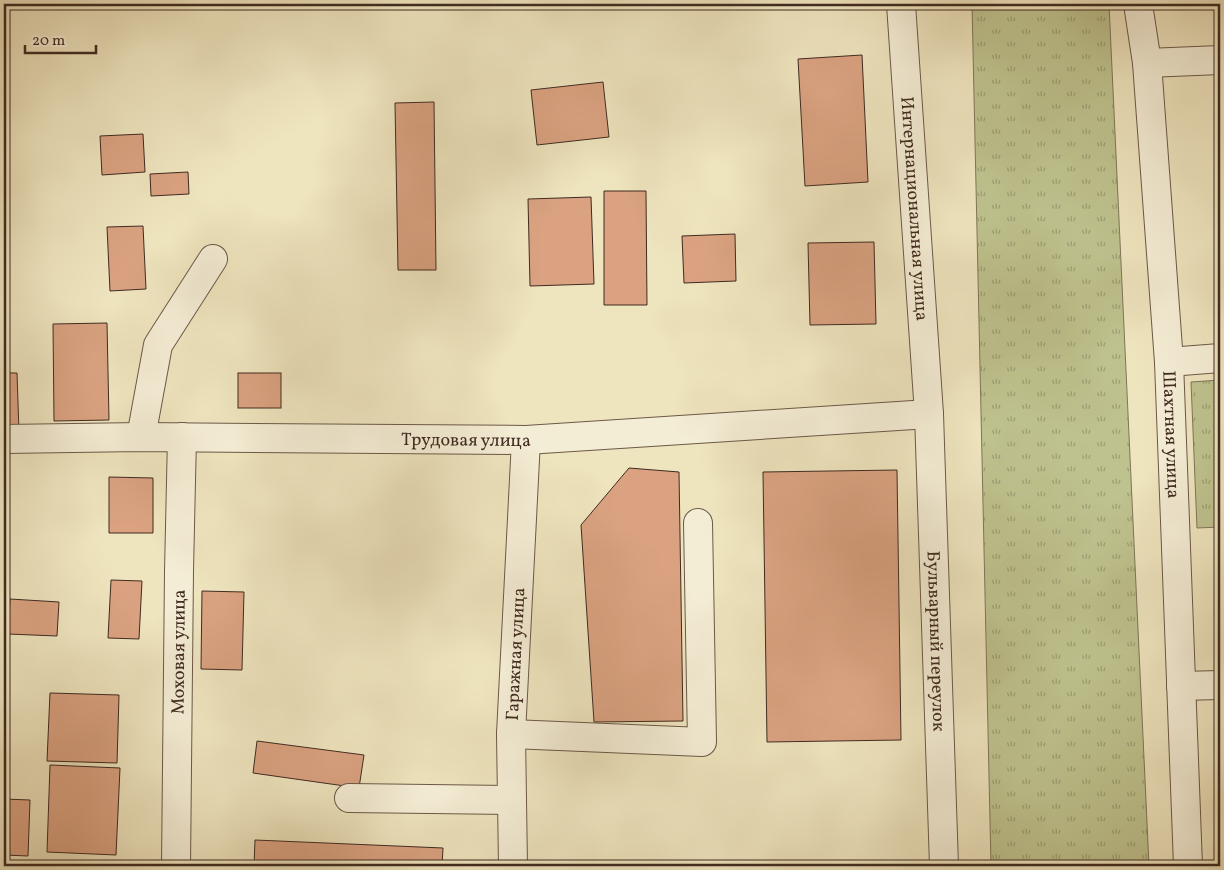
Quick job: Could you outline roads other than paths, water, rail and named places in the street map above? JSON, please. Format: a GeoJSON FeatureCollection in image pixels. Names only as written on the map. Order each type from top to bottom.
{"type":"FeatureCollection","features":[{"type":"Feature","properties":{"kind":"street","name":"Интернациональная улица"},"geometry":{"type":"LineString","coordinates":[[901,4],[929,414]]}},
{"type":"Feature","properties":{"kind":"street","name":"Шахтная улица"},"geometry":{"type":"LineString","coordinates":[[1138,4],[1147,64],[1169,362],[1188,866]]}},
{"type":"Feature","properties":{"kind":"street"},"geometry":{"type":"LineString","coordinates":[[1147,64],[1220,60]]}},
{"type":"Feature","properties":{"kind":"street"},"geometry":{"type":"LineString","coordinates":[[141,437],[158,345],[213,259]]}},
{"type":"Feature","properties":{"kind":"street"},"geometry":{"type":"LineString","coordinates":[[1169,362],[1220,358]]}},
{"type":"Feature","properties":{"kind":"street","name":"Трудовая улица"},"geometry":{"type":"LineString","coordinates":[[4,439],[182,437],[526,440],[929,414]]}},
{"type":"Feature","properties":{"kind":"street","name":"Бульварный переулок"},"geometry":{"type":"LineString","coordinates":[[929,414],[944,866]]}},
{"type":"Feature","properties":{"kind":"street","name":"Моховая улица"},"geometry":{"type":"LineString","coordinates":[[176,866],[182,437]]}},
{"type":"Feature","properties":{"kind":"street","name":"Гаражная улица"},"geometry":{"type":"LineString","coordinates":[[514,866],[511,734],[526,440]]}},
{"type":"Feature","properties":{"kind":"street"},"geometry":{"type":"LineString","coordinates":[[511,734],[702,742],[698,523]]}},
{"type":"Feature","properties":{"kind":"street"},"geometry":{"type":"LineString","coordinates":[[1181,686],[1220,684]]}},
{"type":"Feature","properties":{"kind":"street"},"geometry":{"type":"LineString","coordinates":[[349,798],[512,800]]}}]}
